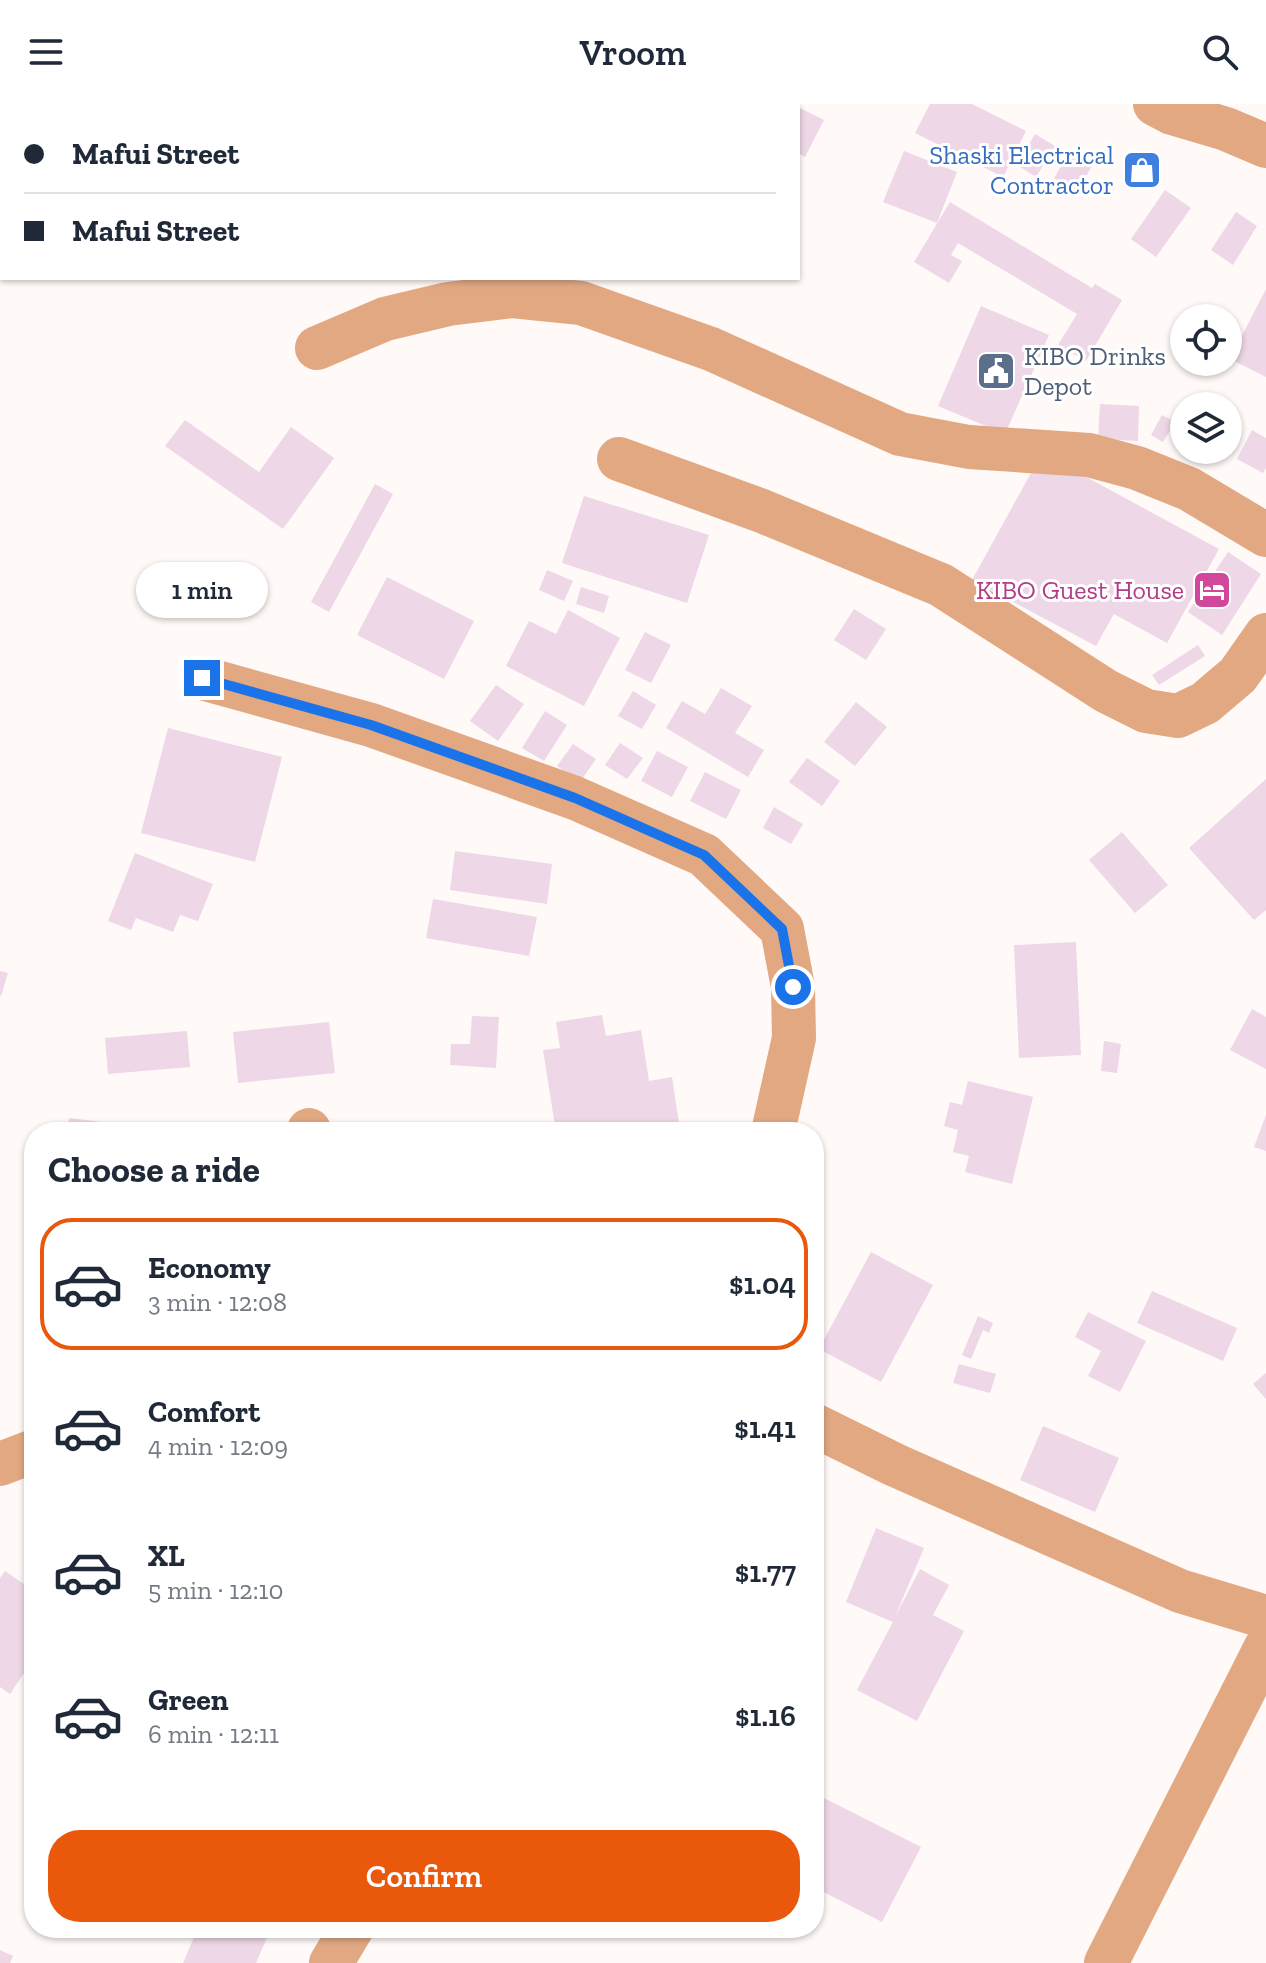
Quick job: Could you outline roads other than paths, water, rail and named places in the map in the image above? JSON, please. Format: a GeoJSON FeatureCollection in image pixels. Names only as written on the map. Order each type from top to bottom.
{"type":"FeatureCollection","features":[{"type":"Feature","properties":{"kind":"street"},"geometry":{"type":"LineString","coordinates":[[1155,104],[1172,113],[1226,129],[1266,146]]}},
{"type":"Feature","properties":{"kind":"street"},"geometry":{"type":"LineString","coordinates":[[317,348],[385,319],[448,304],[512,296],[581,303],[711,349],[900,434],[969,447],[1089,455],[1137,468],[1189,489],[1266,535]]}},
{"type":"Feature","properties":{"kind":"street"},"geometry":{"type":"LineString","coordinates":[[619,459],[762,511],[941,585],[1106,691],[1146,711],[1178,716],[1205,703],[1238,675],[1266,635]]}},
{"type":"Feature","properties":{"kind":"street"},"geometry":{"type":"LineString","coordinates":[[202,678],[371,725],[575,798],[704,855],[782,929],[793,987],[794,1038],[775,1122]]}},
{"type":"Feature","properties":{"kind":"street"},"geometry":{"type":"LineString","coordinates":[[824,1430],[895,1465],[1180,1591],[1266,1617]]}},
{"type":"Feature","properties":{"kind":"street"},"geometry":{"type":"LineString","coordinates":[[0,1464],[24,1455]]}},
{"type":"Feature","properties":{"kind":"street"},"geometry":{"type":"LineString","coordinates":[[1106,1963],[1266,1647]]}},
{"type":"Feature","properties":{"kind":"street"},"geometry":{"type":"LineString","coordinates":[[331,1963],[346,1938]]}},
{"type":"Feature","properties":{"kind":"place","name":"Shaski Electrical Contractor"},"geometry":{"type":"Point","coordinates":[1142,170]}},
{"type":"Feature","properties":{"kind":"place","name":"KIBO Drinks Depot"},"geometry":{"type":"Point","coordinates":[996,371]}},
{"type":"Feature","properties":{"kind":"place","name":"KIBO Guest House"},"geometry":{"type":"Point","coordinates":[1212,590]}}]}
